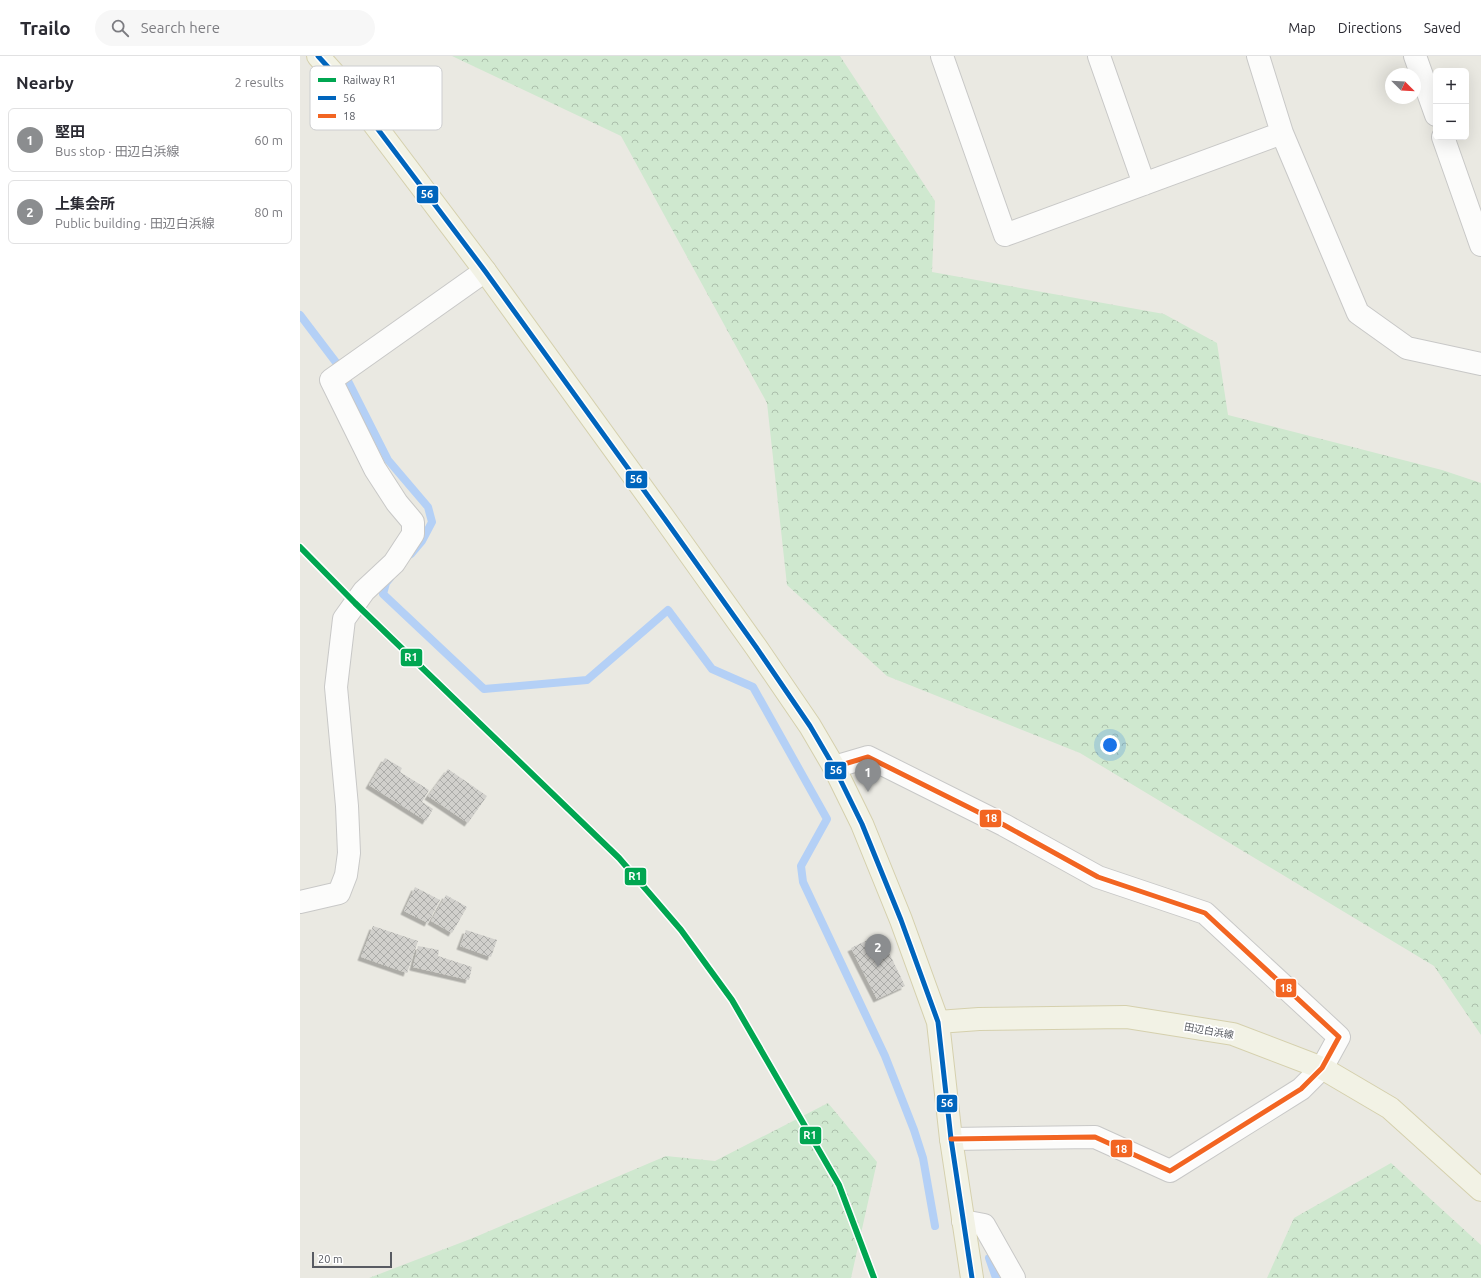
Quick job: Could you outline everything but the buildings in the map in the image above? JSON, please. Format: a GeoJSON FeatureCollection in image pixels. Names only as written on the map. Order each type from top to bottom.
{"type":"FeatureCollection","features":[{"type":"Feature","properties":{"kind":"main road"},"geometry":{"type":"LineString","coordinates":[[318,56],[327,66]]}},
{"type":"Feature","properties":{"kind":"main road"},"geometry":{"type":"LineString","coordinates":[[378,130],[485,271],[756,647],[810,726],[834,767],[868,839],[901,920],[938,1022],[951,1139],[972,1278]]}},
{"type":"Feature","properties":{"kind":"main road","name":"田辺白浜線"},"geometry":{"type":"LineString","coordinates":[[938,1022],[979,1019],[1126,1017],[1233,1034],[1322,1068],[1390,1108],[1481,1190]]}},
{"type":"Feature","properties":{"kind":"street"},"geometry":{"type":"LineString","coordinates":[[942,56],[1005,235],[1282,133]]}},
{"type":"Feature","properties":{"kind":"street"},"geometry":{"type":"LineString","coordinates":[[1099,56],[1144,184]]}},
{"type":"Feature","properties":{"kind":"street"},"geometry":{"type":"LineString","coordinates":[[1258,56],[1282,133],[1358,314],[1407,348],[1481,364]]}},
{"type":"Feature","properties":{"kind":"street"},"geometry":{"type":"LineString","coordinates":[[1415,56],[1433,107]]}},
{"type":"Feature","properties":{"kind":"street"},"geometry":{"type":"LineString","coordinates":[[1445,140],[1481,245]]}},
{"type":"Feature","properties":{"kind":"street"},"geometry":{"type":"LineString","coordinates":[[300,902],[338,893],[346,875],[349,852],[347,806],[336,687],[344,619],[364,591],[394,563],[413,534],[413,522],[397,503],[375,469],[331,380],[485,271]]}},
{"type":"Feature","properties":{"kind":"street"},"geometry":{"type":"LineString","coordinates":[[834,767],[868,757],[1004,825],[1098,877],[1205,913],[1339,1036],[1322,1068],[1301,1089],[1170,1170],[1095,1138],[951,1139]]}},
{"type":"Feature","properties":{"kind":"street"},"geometry":{"type":"LineString","coordinates":[[963,1221],[984,1225],[1014,1278]]}},
{"type":"Feature","properties":{"kind":"green space"},"geometry":{"type":"Polygon","coordinates":[[[452,56],[840,56],[935,201],[932,272],[1164,314],[1217,343],[1228,415],[1442,470],[1481,483],[1481,1035],[1434,966],[1080,753],[887,676],[787,585],[767,403],[621,136],[452,56]]]}},
{"type":"Feature","properties":{"kind":"green space"},"geometry":{"type":"Polygon","coordinates":[[[828,1103],[877,1162],[851,1278],[369,1278],[473,1238],[666,1156],[715,1161],[828,1103]]]}},
{"type":"Feature","properties":{"kind":"green space"},"geometry":{"type":"Polygon","coordinates":[[[1391,1163],[1481,1245],[1481,1278],[1267,1278],[1294,1218],[1391,1163]]]}},
{"type":"Feature","properties":{"kind":"waterway"},"geometry":{"type":"LineString","coordinates":[[300,315],[347,379],[388,460],[428,507],[432,522],[422,541],[411,554]]}},
{"type":"Feature","properties":{"kind":"waterway"},"geometry":{"type":"LineString","coordinates":[[390,578],[386,583],[383,594],[484,689],[587,680],[668,610],[712,669],[753,687],[827,819],[801,866],[803,882],[885,1056],[914,1130],[923,1158],[935,1226]]}},
{"type":"Feature","properties":{"kind":"waterway"},"geometry":{"type":"LineString","coordinates":[[989,1258],[996,1278]]}},
{"type":"Feature","properties":{"kind":"rail line","name":"R1"},"geometry":{"type":"LineString","coordinates":[[300,547],[355,603],[619,858],[681,930],[732,1000],[839,1185],[874,1278]]}},
{"type":"Feature","properties":{"kind":"transit line","name":"56"},"geometry":{"type":"LineString","coordinates":[[318,56],[327,66]]}},
{"type":"Feature","properties":{"kind":"transit line","name":"56"},"geometry":{"type":"LineString","coordinates":[[378,130],[485,271],[664,518],[810,726],[834,767],[862,824],[901,920],[938,1022],[951,1139],[972,1278]]}},
{"type":"Feature","properties":{"kind":"transit line","name":"18"},"geometry":{"type":"LineString","coordinates":[[834,767],[868,757],[1004,825],[1098,877],[1205,913],[1339,1037],[1322,1068],[1301,1089],[1170,1171],[1095,1137],[951,1139]]}},
{"type":"Feature","properties":{"kind":"place","name":"堅田"},"geometry":{"type":"Point","coordinates":[868,792]}},
{"type":"Feature","properties":{"kind":"place","name":"上集会所"},"geometry":{"type":"Point","coordinates":[878,967]}}]}
